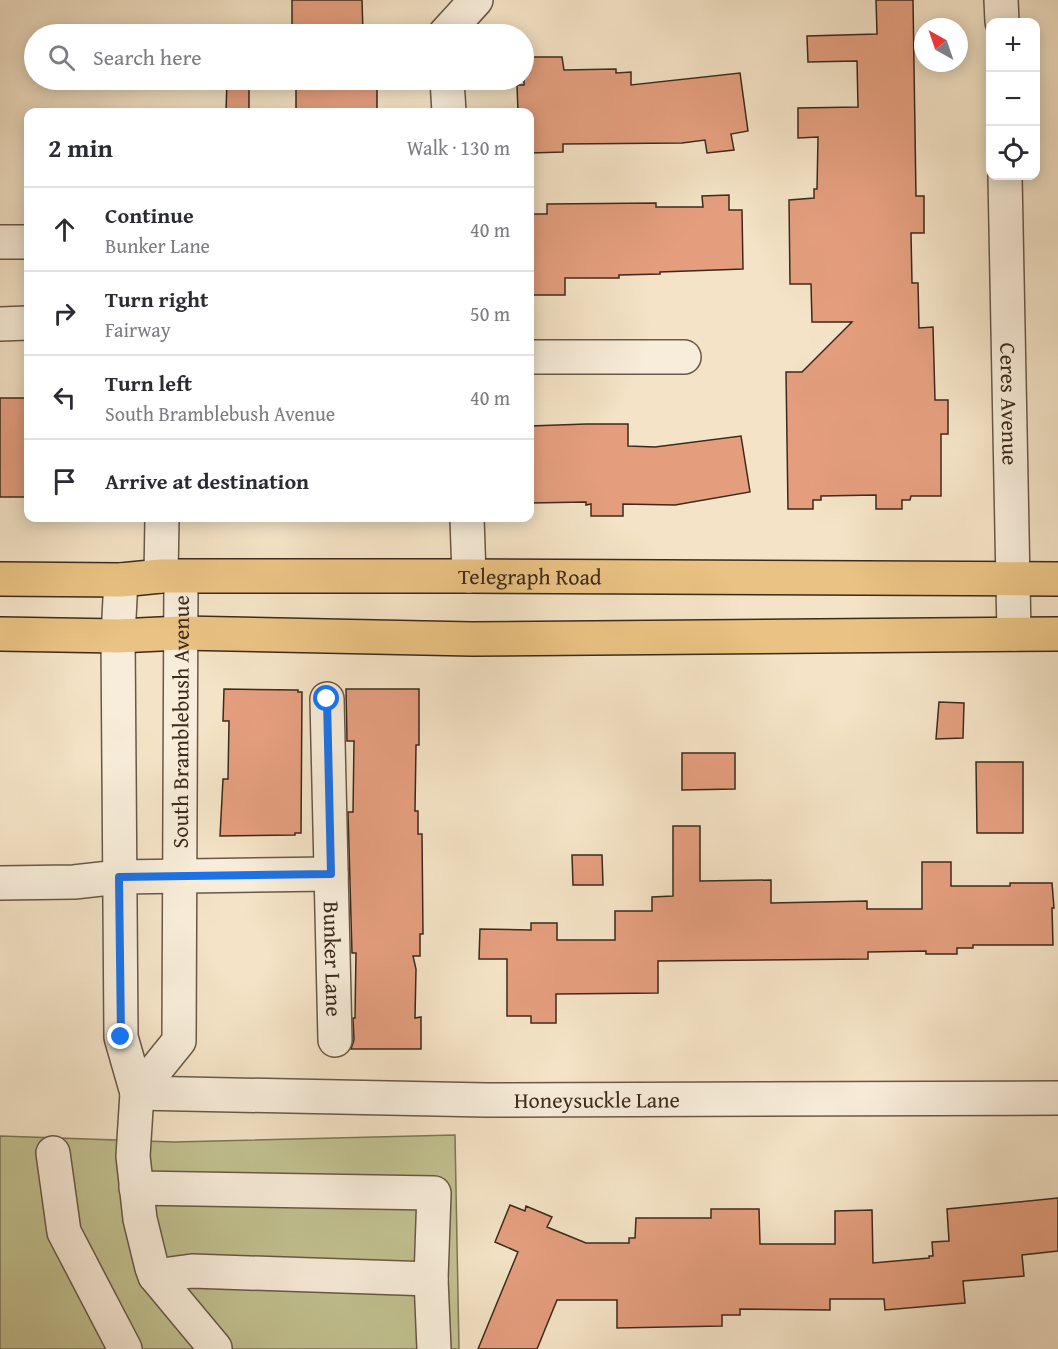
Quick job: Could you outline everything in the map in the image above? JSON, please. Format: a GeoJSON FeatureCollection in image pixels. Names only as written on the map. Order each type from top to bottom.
{"type":"FeatureCollection","features":[{"type":"Feature","properties":{"kind":"main road","name":"Telegraph Road"},"geometry":{"type":"LineString","coordinates":[[0,579],[469,576],[1058,579]]}},
{"type":"Feature","properties":{"kind":"main road"},"geometry":{"type":"LineString","coordinates":[[0,634],[118,636],[181,633],[471,639],[1058,634]]}},
{"type":"Feature","properties":{"kind":"street"},"geometry":{"type":"LineString","coordinates":[[454,24],[476,0]]}},
{"type":"Feature","properties":{"kind":"street"},"geometry":{"type":"LineString","coordinates":[[1001,0],[1002,18]]}},
{"type":"Feature","properties":{"kind":"street"},"geometry":{"type":"LineString","coordinates":[[448,90],[449,108]]}},
{"type":"Feature","properties":{"kind":"street","name":"Ceres Avenue"},"geometry":{"type":"LineString","coordinates":[[1005,180],[1014,634]]}},
{"type":"Feature","properties":{"kind":"street"},"geometry":{"type":"LineString","coordinates":[[0,242],[24,242]]}},
{"type":"Feature","properties":{"kind":"street"},"geometry":{"type":"LineString","coordinates":[[0,324],[24,323]]}},
{"type":"Feature","properties":{"kind":"street"},"geometry":{"type":"LineString","coordinates":[[534,357],[684,357]]}},
{"type":"Feature","properties":{"kind":"street","name":"South Bramblebush Avenue"},"geometry":{"type":"LineString","coordinates":[[137,1093],[179,1041],[181,633],[163,522]]}},
{"type":"Feature","properties":{"kind":"street"},"geometry":{"type":"LineString","coordinates":[[467,522],[469,576]]}},
{"type":"Feature","properties":{"kind":"street"},"geometry":{"type":"LineString","coordinates":[[121,580],[118,636],[121,1037],[137,1093],[133,1156],[136,1188],[140,1219],[155,1276],[215,1348]]}},
{"type":"Feature","properties":{"kind":"street","name":"Bunker Lane"},"geometry":{"type":"LineString","coordinates":[[327,699],[335,1040]]}},
{"type":"Feature","properties":{"kind":"street"},"geometry":{"type":"LineString","coordinates":[[0,883],[74,882],[119,877],[331,874]]}},
{"type":"Feature","properties":{"kind":"street","name":"Honeysuckle Lane"},"geometry":{"type":"LineString","coordinates":[[137,1093],[486,1100],[1058,1098]]}},
{"type":"Feature","properties":{"kind":"street"},"geometry":{"type":"LineString","coordinates":[[53,1153],[64,1232],[125,1349]]}},
{"type":"Feature","properties":{"kind":"street"},"geometry":{"type":"LineString","coordinates":[[136,1188],[434,1192],[431,1279],[434,1349]]}},
{"type":"Feature","properties":{"kind":"street"},"geometry":{"type":"LineString","coordinates":[[155,1276],[192,1271],[431,1279]]}},
{"type":"Feature","properties":{"kind":"shaded area"},"geometry":{"type":"Polygon","coordinates":[[[455,1135],[459,1349],[0,1349],[0,1136],[174,1142],[455,1135]]]}},
{"type":"Feature","properties":{"kind":"building"},"geometry":{"type":"Polygon","coordinates":[[[292,0],[362,0],[363,24],[292,24],[292,0]]]}},
{"type":"Feature","properties":{"kind":"building"},"geometry":{"type":"Polygon","coordinates":[[[876,0],[913,0],[916,196],[924,196],[924,233],[911,233],[912,283],[918,283],[919,328],[933,327],[935,400],[948,400],[948,434],[941,434],[941,496],[911,496],[910,500],[902,500],[902,509],[876,509],[876,495],[821,496],[821,500],[813,500],[813,509],[788,509],[786,372],[802,372],[852,322],[812,322],[811,284],[790,284],[789,200],[814,198],[814,189],[817,189],[818,137],[798,138],[798,108],[858,107],[857,61],[808,62],[807,36],[877,34],[876,0]]]}},
{"type":"Feature","properties":{"kind":"building"},"geometry":{"type":"Polygon","coordinates":[[[534,57],[562,57],[564,70],[616,69],[616,73],[631,72],[631,85],[740,73],[748,131],[731,134],[734,150],[707,153],[705,140],[682,143],[563,144],[563,152],[534,153],[534,108],[518,108],[517,90],[534,90],[534,57]]]}},
{"type":"Feature","properties":{"kind":"building"},"geometry":{"type":"Polygon","coordinates":[[[227,90],[249,90],[249,108],[226,108],[227,90]]]}},
{"type":"Feature","properties":{"kind":"building"},"geometry":{"type":"Polygon","coordinates":[[[296,90],[377,90],[377,108],[296,108],[296,90]]]}},
{"type":"Feature","properties":{"kind":"building"},"geometry":{"type":"Polygon","coordinates":[[[729,195],[729,210],[742,210],[743,269],[660,272],[660,274],[619,275],[619,278],[565,278],[565,295],[534,295],[534,214],[547,214],[547,204],[656,203],[656,207],[703,207],[702,196],[729,195]]]}},
{"type":"Feature","properties":{"kind":"building"},"geometry":{"type":"Polygon","coordinates":[[[0,398],[24,398],[24,497],[0,497],[0,398]]]}},
{"type":"Feature","properties":{"kind":"building"},"geometry":{"type":"Polygon","coordinates":[[[628,424],[628,446],[655,447],[741,436],[750,492],[675,505],[623,504],[623,516],[591,516],[591,504],[586,505],[586,502],[534,503],[534,426],[628,424]]]}},
{"type":"Feature","properties":{"kind":"building"},"geometry":{"type":"Polygon","coordinates":[[[224,689],[298,690],[302,692],[301,833],[220,836],[223,779],[228,779],[229,721],[223,721],[224,689]]]}},
{"type":"Feature","properties":{"kind":"building"},"geometry":{"type":"Polygon","coordinates":[[[346,689],[419,689],[419,745],[416,745],[415,811],[418,811],[418,834],[422,834],[423,934],[420,934],[420,956],[413,956],[416,969],[415,1018],[421,1017],[421,1049],[351,1049],[354,1040],[356,953],[352,953],[348,812],[353,812],[354,741],[347,741],[346,689]]]}},
{"type":"Feature","properties":{"kind":"building"},"geometry":{"type":"Polygon","coordinates":[[[939,702],[964,703],[963,738],[936,739],[939,702]]]}},
{"type":"Feature","properties":{"kind":"building"},"geometry":{"type":"Polygon","coordinates":[[[682,753],[735,753],[735,789],[682,790],[682,753]]]}},
{"type":"Feature","properties":{"kind":"building"},"geometry":{"type":"Polygon","coordinates":[[[976,762],[1023,762],[1023,833],[977,833],[976,762]]]}},
{"type":"Feature","properties":{"kind":"building"},"geometry":{"type":"Polygon","coordinates":[[[673,826],[700,826],[700,881],[771,880],[771,903],[867,901],[867,909],[922,909],[922,862],[951,862],[951,886],[1052,883],[1053,945],[973,945],[973,948],[957,948],[957,954],[926,954],[926,951],[868,952],[868,959],[658,961],[658,993],[556,994],[556,1023],[531,1023],[531,1016],[507,1016],[507,959],[479,959],[480,929],[531,930],[531,923],[557,923],[557,940],[615,940],[615,911],[652,911],[652,897],[673,896],[673,826]]]}},
{"type":"Feature","properties":{"kind":"building"},"geometry":{"type":"Polygon","coordinates":[[[572,855],[602,855],[603,885],[573,885],[572,855]]]}},
{"type":"Feature","properties":{"kind":"building"},"geometry":{"type":"Polygon","coordinates":[[[1058,1198],[1058,1251],[1022,1255],[1024,1276],[963,1281],[965,1303],[885,1310],[884,1299],[830,1299],[830,1310],[740,1309],[740,1315],[722,1315],[722,1326],[617,1328],[617,1300],[557,1300],[537,1349],[478,1349],[518,1252],[495,1242],[510,1205],[525,1211],[526,1206],[552,1217],[547,1227],[586,1243],[629,1243],[629,1238],[635,1238],[636,1218],[711,1218],[711,1209],[759,1209],[760,1244],[835,1244],[835,1211],[872,1210],[873,1263],[933,1256],[932,1242],[949,1241],[947,1209],[1058,1198]]]}},
{"type":"Feature","properties":{"kind":"route"},"geometry":{"type":"LineString","coordinates":[[121,1037],[119,877],[331,874],[327,699]]}}]}
